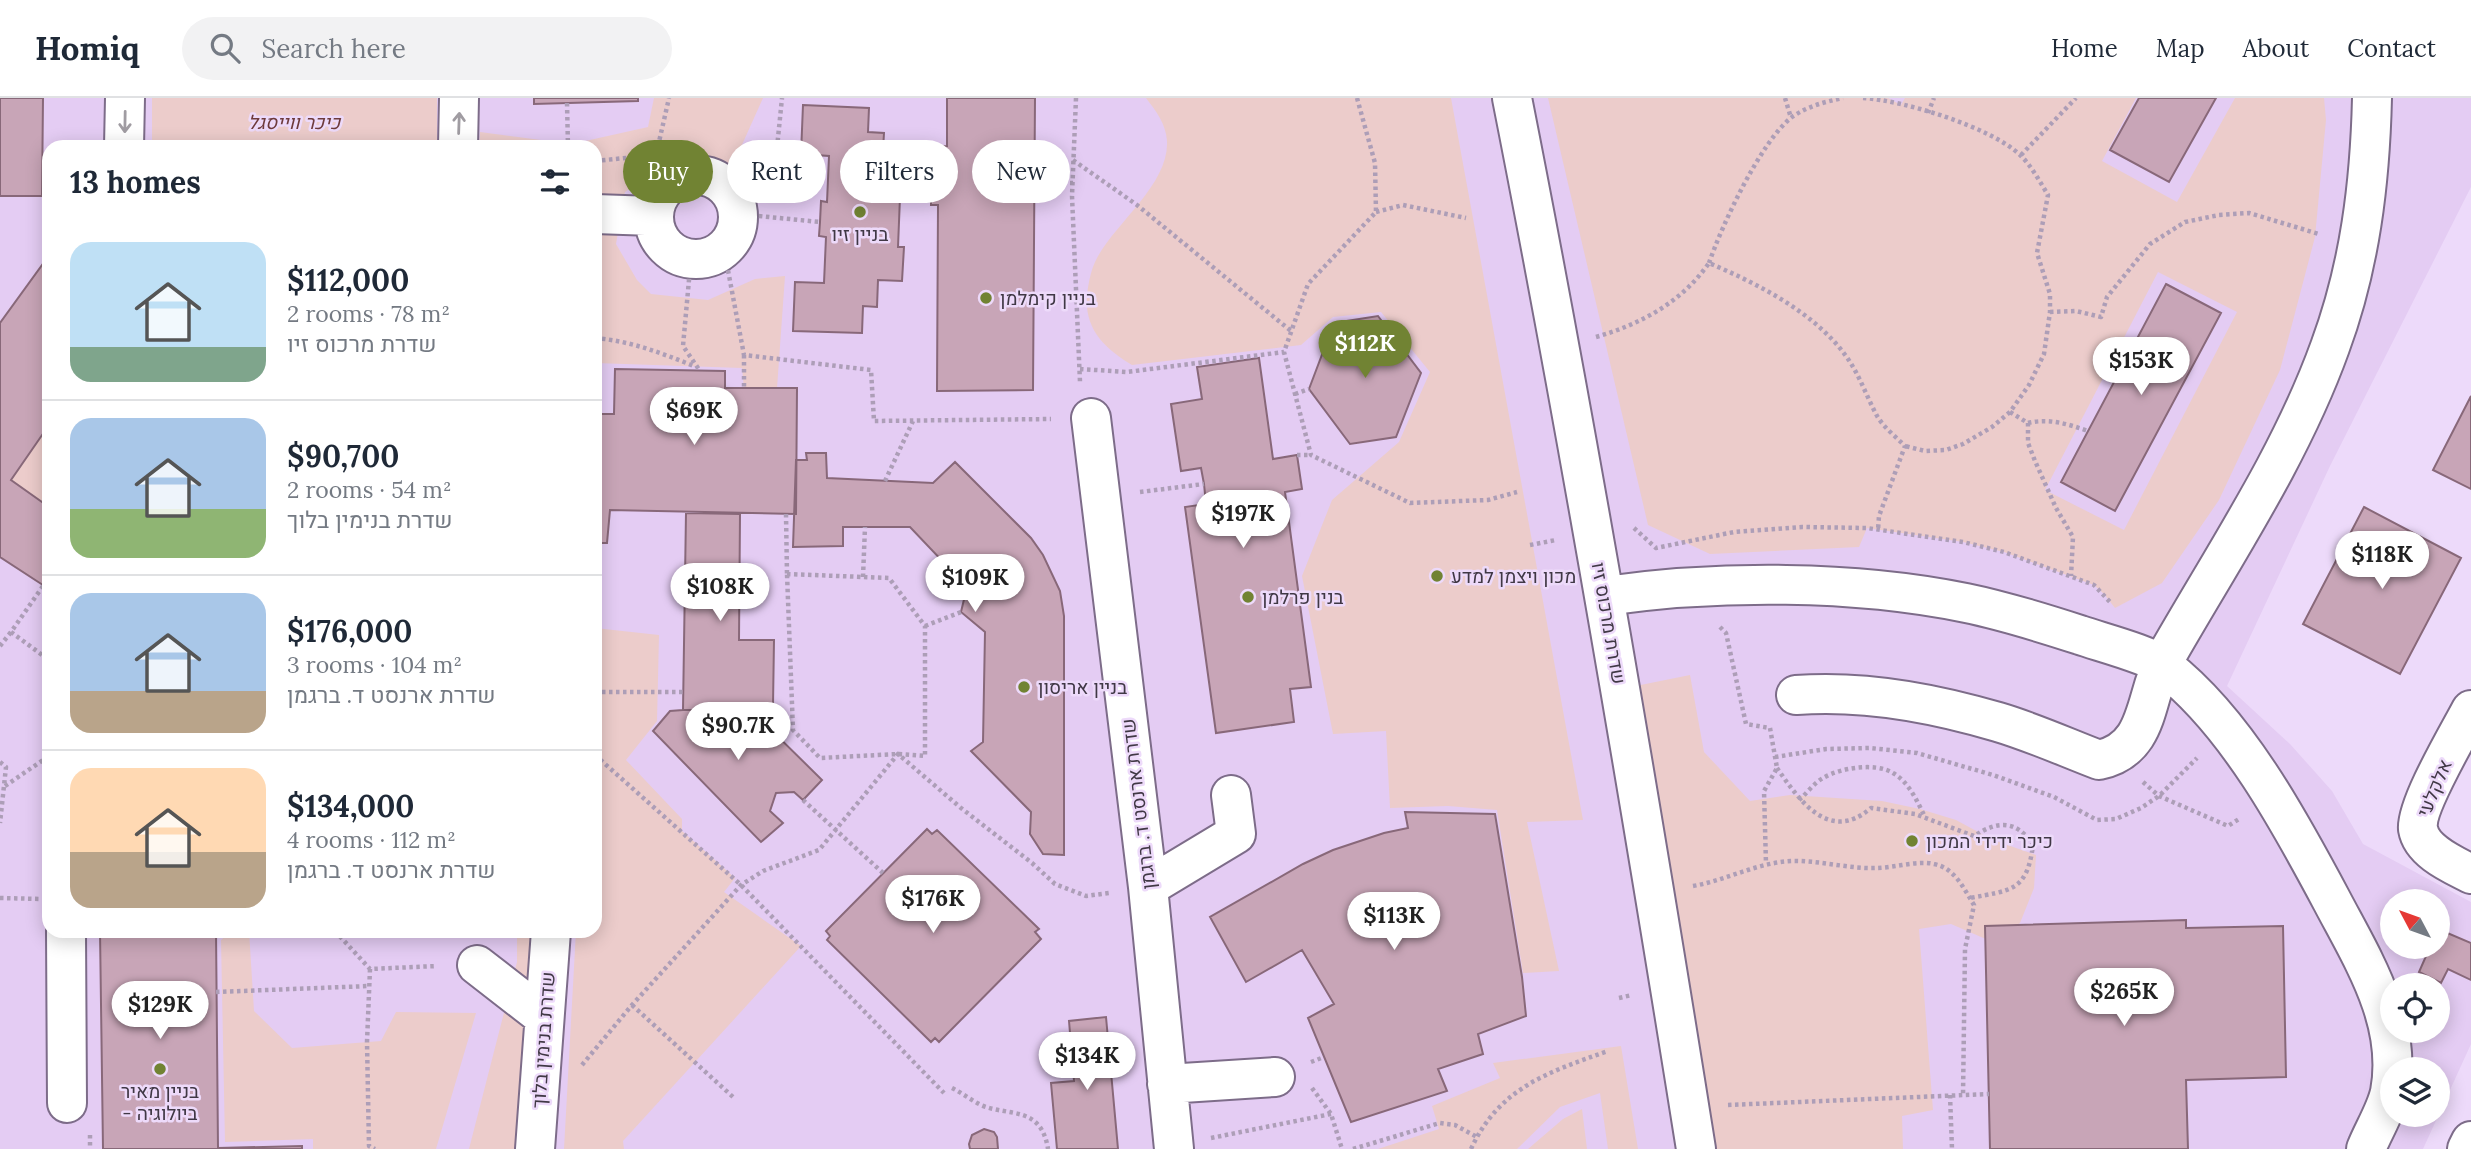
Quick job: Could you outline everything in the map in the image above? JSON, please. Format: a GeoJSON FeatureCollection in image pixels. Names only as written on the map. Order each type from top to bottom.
{"type":"FeatureCollection","features":[{"type":"Feature","properties":{"kind":"street"},"geometry":{"type":"LineString","coordinates":[[124,140],[125,98]]}},
{"type":"Feature","properties":{"kind":"street"},"geometry":{"type":"LineString","coordinates":[[458,140],[459,98]]}},
{"type":"Feature","properties":{"kind":"street","name":"שדרת מרכוס זיו"},"geometry":{"type":"LineString","coordinates":[[1512,98],[1562,347],[1696,1149]]}},
{"type":"Feature","properties":{"kind":"street"},"geometry":{"type":"LineString","coordinates":[[1796,695],[1860,696],[1948,709],[1999,722],[2098,760],[2113,757],[2131,741],[2146,718],[2162,664],[2261,494],[2330,348],[2349,289],[2358,246],[2370,170],[2372,98]]}},
{"type":"Feature","properties":{"kind":"street"},"geometry":{"type":"LineString","coordinates":[[727,193],[716,179],[702,175],[688,175],[674,180],[663,189],[653,216],[661,241],[671,251],[704,256],[730,240],[737,228],[733,203]]}},
{"type":"Feature","properties":{"kind":"street"},"geometry":{"type":"LineString","coordinates":[[602,214],[653,216]]}},
{"type":"Feature","properties":{"kind":"street","name":"שדרת ארנסט ד. ברגמן"},"geometry":{"type":"LineString","coordinates":[[1091,418],[1148,887],[1174,1147]]}},
{"type":"Feature","properties":{"kind":"street"},"geometry":{"type":"LineString","coordinates":[[1605,596],[1662,588],[1722,586],[1795,586],[1905,592],[1967,603],[2031,620],[2162,664],[2186,685],[2224,728],[2273,796],[2314,866],[2386,1010],[2392,1049],[2390,1093],[2366,1149]]}},
{"type":"Feature","properties":{"kind":"street","name":"אלקלעי"},"geometry":{"type":"LineString","coordinates":[[2471,710],[2428,794],[2421,810],[2418,829],[2429,847],[2441,858],[2471,874]]}},
{"type":"Feature","properties":{"kind":"street"},"geometry":{"type":"LineString","coordinates":[[1148,887],[1236,834],[1231,795]]}},
{"type":"Feature","properties":{"kind":"street"},"geometry":{"type":"LineString","coordinates":[[66,938],[67,1103]]}},
{"type":"Feature","properties":{"kind":"street","name":"שדרת בנימין בלוך"},"geometry":{"type":"LineString","coordinates":[[535,1149],[550,938]]}},
{"type":"Feature","properties":{"kind":"street"},"geometry":{"type":"LineString","coordinates":[[477,965],[544,1017]]}},
{"type":"Feature","properties":{"kind":"street"},"geometry":{"type":"LineString","coordinates":[[1167,1084],[1275,1076]]}},
{"type":"Feature","properties":{"kind":"street"},"geometry":{"type":"LineString","coordinates":[[2467,1149],[2471,1141]]}},
{"type":"Feature","properties":{"kind":"path"},"geometry":{"type":"LineString","coordinates":[[602,160],[656,155],[669,98]]}},
{"type":"Feature","properties":{"kind":"path"},"geometry":{"type":"LineString","coordinates":[[778,140],[782,98]]}},
{"type":"Feature","properties":{"kind":"path"},"geometry":{"type":"LineString","coordinates":[[744,355],[871,370],[874,421],[1091,418],[1081,397],[1079,369],[1073,183],[1076,98]]}},
{"type":"Feature","properties":{"kind":"path"},"geometry":{"type":"LineString","coordinates":[[1357,98],[1375,163],[1376,212]]}},
{"type":"Feature","properties":{"kind":"path"},"geometry":{"type":"LineString","coordinates":[[1785,98],[1791,118]]}},
{"type":"Feature","properties":{"kind":"path"},"geometry":{"type":"LineString","coordinates":[[1562,347],[1607,334],[1651,315],[1674,301],[1696,282],[1709,263],[1746,182],[1771,140],[1791,118],[1818,103],[1843,98]]}},
{"type":"Feature","properties":{"kind":"path"},"geometry":{"type":"LineString","coordinates":[[1709,263],[1739,276],[1816,324],[1846,356],[1877,417],[1905,446],[1925,451],[1946,450],[1963,444],[1992,427],[2010,412],[2029,385],[2044,354],[2050,293],[2037,253],[2048,195],[2021,155],[2000,139],[1975,127],[1884,99],[1863,98]]}},
{"type":"Feature","properties":{"kind":"path"},"geometry":{"type":"LineString","coordinates":[[1928,113],[1934,98]]}},
{"type":"Feature","properties":{"kind":"path"},"geometry":{"type":"LineString","coordinates":[[2021,155],[2076,98]]}},
{"type":"Feature","properties":{"kind":"path"},"geometry":{"type":"LineString","coordinates":[[567,103],[568,140]]}},
{"type":"Feature","properties":{"kind":"path"},"geometry":{"type":"LineString","coordinates":[[1073,160],[1137,205],[1291,331]]}},
{"type":"Feature","properties":{"kind":"path"},"geometry":{"type":"LineString","coordinates":[[741,203],[820,222]]}},
{"type":"Feature","properties":{"kind":"path"},"geometry":{"type":"LineString","coordinates":[[1311,455],[1284,352],[1308,284],[1376,212],[1403,205],[1466,218]]}},
{"type":"Feature","properties":{"kind":"path"},"geometry":{"type":"LineString","coordinates":[[2050,312],[2076,311],[2101,317],[2107,297],[2150,244],[2185,222],[2219,215],[2249,213],[2358,246]]}},
{"type":"Feature","properties":{"kind":"path"},"geometry":{"type":"LineString","coordinates":[[694,366],[683,346],[704,256],[727,265],[744,355],[744,388]]}},
{"type":"Feature","properties":{"kind":"path"},"geometry":{"type":"LineString","coordinates":[[602,339],[649,348],[700,371]]}},
{"type":"Feature","properties":{"kind":"path"},"geometry":{"type":"LineString","coordinates":[[1079,369],[1127,372],[1284,352]]}},
{"type":"Feature","properties":{"kind":"path"},"geometry":{"type":"LineString","coordinates":[[1295,394],[1309,389]]}},
{"type":"Feature","properties":{"kind":"path"},"geometry":{"type":"LineString","coordinates":[[2010,412],[2028,423],[2039,420],[2088,430]]}},
{"type":"Feature","properties":{"kind":"path"},"geometry":{"type":"LineString","coordinates":[[886,481],[914,421]]}},
{"type":"Feature","properties":{"kind":"path"},"geometry":{"type":"LineString","coordinates":[[2028,423],[2028,443],[2035,461],[2056,508],[2073,537],[2071,576]]}},
{"type":"Feature","properties":{"kind":"path"},"geometry":{"type":"LineString","coordinates":[[1878,530],[1879,516],[1905,446]]}},
{"type":"Feature","properties":{"kind":"path"},"geometry":{"type":"LineString","coordinates":[[1297,455],[1311,455],[1410,502],[1488,500],[1517,492]]}},
{"type":"Feature","properties":{"kind":"path"},"geometry":{"type":"LineString","coordinates":[[1101,497],[1204,484]]}},
{"type":"Feature","properties":{"kind":"path"},"geometry":{"type":"LineString","coordinates":[[786,514],[787,574],[793,730],[820,758],[898,754],[925,756],[925,626],[889,578],[787,574]]}},
{"type":"Feature","properties":{"kind":"path"},"geometry":{"type":"LineString","coordinates":[[863,577],[865,527]]}},
{"type":"Feature","properties":{"kind":"path"},"geometry":{"type":"LineString","coordinates":[[0,646],[42,587]]}},
{"type":"Feature","properties":{"kind":"path"},"geometry":{"type":"LineString","coordinates":[[925,626],[961,612]]}},
{"type":"Feature","properties":{"kind":"path"},"geometry":{"type":"LineString","coordinates":[[1713,621],[1726,632],[1746,724],[1770,728],[1777,768],[1799,800],[1823,818],[1840,822],[1861,817],[1871,808],[1915,814],[1973,836],[1997,824],[2005,825],[2014,827],[2033,845],[2030,866],[2015,887],[1970,898]]}},
{"type":"Feature","properties":{"kind":"path"},"geometry":{"type":"LineString","coordinates":[[11,632],[42,655]]}},
{"type":"Feature","properties":{"kind":"path"},"geometry":{"type":"LineString","coordinates":[[602,692],[684,692]]}},
{"type":"Feature","properties":{"kind":"path"},"geometry":{"type":"LineString","coordinates":[[1775,757],[1826,749],[1870,748],[1917,753],[1993,775],[2054,797],[2097,820],[2116,819],[2141,808],[2158,796],[2224,728]]}},
{"type":"Feature","properties":{"kind":"path"},"geometry":{"type":"LineString","coordinates":[[898,754],[1055,884],[1086,896],[1148,887]]}},
{"type":"Feature","properties":{"kind":"path"},"geometry":{"type":"LineString","coordinates":[[574,1075],[632,1005],[741,885],[763,871],[818,850],[898,754]]}},
{"type":"Feature","properties":{"kind":"path"},"geometry":{"type":"LineString","coordinates":[[2113,757],[2158,796],[2228,827],[2273,796]]}},
{"type":"Feature","properties":{"kind":"path"},"geometry":{"type":"LineString","coordinates":[[4,787],[42,761]]}},
{"type":"Feature","properties":{"kind":"path"},"geometry":{"type":"LineString","coordinates":[[602,761],[741,885],[944,1093]]}},
{"type":"Feature","properties":{"kind":"path"},"geometry":{"type":"LineString","coordinates":[[0,762],[6,767],[0,823]]}},
{"type":"Feature","properties":{"kind":"path"},"geometry":{"type":"LineString","coordinates":[[1766,864],[1764,791],[1777,768]]}},
{"type":"Feature","properties":{"kind":"path"},"geometry":{"type":"LineString","coordinates":[[1799,800],[1824,778],[1847,770],[1880,768],[1893,772],[1902,780],[1915,795],[1925,818]]}},
{"type":"Feature","properties":{"kind":"path"},"geometry":{"type":"LineString","coordinates":[[803,800],[883,873]]}},
{"type":"Feature","properties":{"kind":"path"},"geometry":{"type":"LineString","coordinates":[[1654,892],[1718,882],[1766,864],[1793,861],[1875,869],[1934,863],[1949,870],[1963,885],[1974,905],[1965,949],[1963,1096]]}},
{"type":"Feature","properties":{"kind":"path"},"geometry":{"type":"LineString","coordinates":[[0,898],[42,900]]}},
{"type":"Feature","properties":{"kind":"path"},"geometry":{"type":"LineString","coordinates":[[341,938],[370,969],[367,1042],[369,1146],[375,1149]]}},
{"type":"Feature","properties":{"kind":"path"},"geometry":{"type":"LineString","coordinates":[[370,969],[477,965]]}},
{"type":"Feature","properties":{"kind":"path"},"geometry":{"type":"LineString","coordinates":[[216,992],[369,986]]}},
{"type":"Feature","properties":{"kind":"path"},"geometry":{"type":"LineString","coordinates":[[632,1005],[733,1097]]}},
{"type":"Feature","properties":{"kind":"path"},"geometry":{"type":"LineString","coordinates":[[1471,1149],[1507,1098],[1560,1068],[1608,1051]]}},
{"type":"Feature","properties":{"kind":"path"},"geometry":{"type":"LineString","coordinates":[[1275,1076],[1294,1077],[1312,1087],[1331,1114],[1342,1149]]}},
{"type":"Feature","properties":{"kind":"path"},"geometry":{"type":"LineString","coordinates":[[952,1088],[982,1105],[1022,1113],[1044,1134],[1048,1149]]}},
{"type":"Feature","properties":{"kind":"path"},"geometry":{"type":"LineString","coordinates":[[1734,1105],[1989,1094]]}},
{"type":"Feature","properties":{"kind":"path"},"geometry":{"type":"LineString","coordinates":[[1951,1096],[1952,1149]]}},
{"type":"Feature","properties":{"kind":"path"},"geometry":{"type":"LineString","coordinates":[[1174,1147],[1331,1114]]}},
{"type":"Feature","properties":{"kind":"path"},"geometry":{"type":"LineString","coordinates":[[1353,1149],[1440,1123],[1455,1125],[1477,1137]]}},
{"type":"Feature","properties":{"kind":"shaded area","name":"מכון ויצמן למדע"},"geometry":{"type":"Polygon","coordinates":[[[0,98],[2471,98],[2471,187],[2330,466],[2227,686],[2290,744],[2332,791],[2363,844],[2447,889],[2380,889],[2380,959],[2450,959],[2450,891],[2471,902],[2471,1044],[2450,1090],[2450,1057],[2380,1057],[2380,1127],[2433,1127],[2423,1149],[0,1149],[0,98]]]}},
{"type":"Feature","properties":{"kind":"green space","name":"כיכר ווייסגל"},"geometry":{"type":"Polygon","coordinates":[[[152,98],[437,98],[437,140],[152,140],[152,98]]]}},
{"type":"Feature","properties":{"kind":"green space"},"geometry":{"type":"Polygon","coordinates":[[[654,98],[763,98],[744,140],[727,140],[727,165],[713,161],[713,140],[623,140],[623,203],[616,244],[637,280],[651,294],[708,300],[755,279],[785,276],[777,388],[744,388],[742,368],[602,363],[602,140],[590,140],[648,127],[654,98]]]}},
{"type":"Feature","properties":{"kind":"green space"},"geometry":{"type":"Polygon","coordinates":[[[1146,98],[1451,98],[1583,820],[1527,822],[1559,971],[1523,973],[1497,810],[1448,806],[1390,808],[1386,731],[1333,734],[1302,576],[1332,500],[1399,442],[1430,372],[1381,312],[1333,317],[1301,345],[1132,365],[1113,352],[1093,327],[1087,306],[1087,294],[1095,262],[1151,187],[1165,157],[1165,129],[1146,98]]]}},
{"type":"Feature","properties":{"kind":"green space"},"geometry":{"type":"Polygon","coordinates":[[[1548,98],[1888,98],[1901,105],[1905,98],[2136,98],[2102,161],[2177,202],[2235,98],[2324,98],[2326,120],[2315,237],[2280,370],[2219,500],[2162,583],[2115,608],[2094,585],[2004,552],[1963,542],[1867,528],[1859,547],[1710,554],[1648,525],[1548,98]],[[2158,272],[2045,490],[2124,530],[2237,312],[2158,272]]]}},
{"type":"Feature","properties":{"kind":"green space"},"geometry":{"type":"Polygon","coordinates":[[[480,132],[541,140],[479,140],[480,132]]]}},
{"type":"Feature","properties":{"kind":"green space"},"geometry":{"type":"Polygon","coordinates":[[[42,435],[42,502],[11,480],[42,435]]]}},
{"type":"Feature","properties":{"kind":"green space"},"geometry":{"type":"Polygon","coordinates":[[[602,629],[659,635],[657,721],[626,760],[682,819],[682,831],[735,878],[724,892],[801,946],[623,1141],[624,1149],[564,1149],[576,938],[602,938],[602,629]]]}},
{"type":"Feature","properties":{"kind":"green space"},"geometry":{"type":"Polygon","coordinates":[[[1690,675],[1704,752],[1750,801],[1790,795],[1882,801],[1956,820],[1993,840],[2036,855],[2034,888],[2020,923],[1995,943],[1951,924],[1919,929],[1933,1110],[1902,1116],[1903,1149],[1711,1149],[1611,691],[1690,675]]]}},
{"type":"Feature","properties":{"kind":"green space"},"geometry":{"type":"Polygon","coordinates":[[[249,938],[254,1011],[292,1048],[381,1041],[396,1012],[476,1013],[436,1149],[313,1149],[313,1139],[225,1142],[221,940],[249,938]]]}},
{"type":"Feature","properties":{"kind":"green space"},"geometry":{"type":"Polygon","coordinates":[[[517,938],[536,938],[521,1149],[469,1149],[517,962],[517,938]]]}},
{"type":"Feature","properties":{"kind":"green space"},"geometry":{"type":"Polygon","coordinates":[[[1621,1046],[1638,1149],[1608,1149],[1600,1093],[1560,1107],[1517,1149],[1378,1149],[1439,1129],[1432,1106],[1500,1078],[1493,1063],[1621,1046]]]}},
{"type":"Feature","properties":{"kind":"green space"},"geometry":{"type":"Polygon","coordinates":[[[1582,1109],[1587,1149],[1528,1149],[1563,1119],[1582,1109]]]}},
{"type":"Feature","properties":{"kind":"building"},"geometry":{"type":"Polygon","coordinates":[[[0,98],[43,98],[42,196],[0,196],[0,98]]]}},
{"type":"Feature","properties":{"kind":"building"},"geometry":{"type":"Polygon","coordinates":[[[534,98],[638,98],[638,101],[534,104],[534,98]]]}},
{"type":"Feature","properties":{"kind":"building","name":"בניין קימלמן"},"geometry":{"type":"Polygon","coordinates":[[[947,98],[1035,98],[1035,140],[972,140],[972,203],[1034,203],[1033,390],[937,391],[938,205],[931,203],[958,203],[958,140],[947,140],[947,98]]]}},
{"type":"Feature","properties":{"kind":"building"},"geometry":{"type":"Polygon","coordinates":[[[2139,98],[2216,98],[2169,182],[2110,150],[2139,98]]]}},
{"type":"Feature","properties":{"kind":"building","name":"בניין זיו"},"geometry":{"type":"Polygon","coordinates":[[[803,105],[869,108],[868,132],[884,133],[884,140],[840,140],[840,203],[900,203],[898,247],[904,247],[902,281],[878,280],[877,307],[863,306],[862,333],[793,331],[795,282],[824,283],[826,237],[819,236],[821,203],[827,202],[829,156],[826,156],[826,140],[802,140],[803,105]]]}},
{"type":"Feature","properties":{"kind":"building"},"geometry":{"type":"Polygon","coordinates":[[[42,265],[42,435],[11,480],[42,502],[42,584],[0,557],[0,323],[42,265]]]}},
{"type":"Feature","properties":{"kind":"building"},"geometry":{"type":"Polygon","coordinates":[[[2166,284],[2221,313],[2115,511],[2061,482],[2166,284]]]}},
{"type":"Feature","properties":{"kind":"building"},"geometry":{"type":"Polygon","coordinates":[[[1378,316],[1421,373],[1396,437],[1350,444],[1309,389],[1334,323],[1378,316]]]}},
{"type":"Feature","properties":{"kind":"building","name":"בנין פרלמן"},"geometry":{"type":"Polygon","coordinates":[[[1259,358],[1273,459],[1297,455],[1302,489],[1285,492],[1311,687],[1290,689],[1294,722],[1216,733],[1185,507],[1206,504],[1204,484],[1201,468],[1181,471],[1171,404],[1202,399],[1197,367],[1259,358]]]}},
{"type":"Feature","properties":{"kind":"building"},"geometry":{"type":"Polygon","coordinates":[[[615,369],[725,371],[725,388],[797,388],[796,514],[610,510],[607,543],[602,543],[602,414],[614,414],[615,369]]]}},
{"type":"Feature","properties":{"kind":"building"},"geometry":{"type":"Polygon","coordinates":[[[2471,396],[2471,489],[2433,470],[2471,396]]]}},
{"type":"Feature","properties":{"kind":"building","name":"בניין אריסון"},"geometry":{"type":"Polygon","coordinates":[[[806,453],[826,453],[827,478],[933,483],[955,462],[1031,538],[1043,555],[1060,591],[1064,616],[1064,855],[1043,854],[1030,834],[1031,812],[971,751],[983,742],[985,632],[961,612],[967,587],[910,527],[843,527],[843,546],[793,547],[796,460],[807,460],[806,453]]]}},
{"type":"Feature","properties":{"kind":"building"},"geometry":{"type":"Polygon","coordinates":[[[2364,507],[2461,558],[2400,674],[2303,624],[2364,507]]]}},
{"type":"Feature","properties":{"kind":"building"},"geometry":{"type":"Polygon","coordinates":[[[686,513],[740,514],[739,640],[774,640],[773,705],[746,705],[746,710],[683,710],[686,513]]]}},
{"type":"Feature","properties":{"kind":"building"},"geometry":{"type":"Polygon","coordinates":[[[751,710],[822,780],[803,800],[794,792],[776,793],[770,811],[783,823],[761,842],[653,731],[670,711],[751,710]]]}},
{"type":"Feature","properties":{"kind":"building"},"geometry":{"type":"Polygon","coordinates":[[[1405,812],[1495,814],[1526,1016],[1478,1034],[1483,1054],[1438,1069],[1447,1091],[1351,1122],[1308,1018],[1334,1004],[1302,950],[1246,982],[1210,917],[1333,850],[1408,828],[1405,812]]]}},
{"type":"Feature","properties":{"kind":"building"},"geometry":{"type":"Polygon","coordinates":[[[927,829],[932,834],[937,830],[1039,929],[1035,932],[1041,939],[939,1042],[935,1038],[931,1042],[827,940],[830,936],[826,931],[927,829]]]}},
{"type":"Feature","properties":{"kind":"building"},"geometry":{"type":"Polygon","coordinates":[[[2186,920],[2186,928],[2283,926],[2286,1077],[2186,1080],[2188,1149],[1990,1149],[1985,926],[2186,920]]]}},
{"type":"Feature","properties":{"kind":"building"},"geometry":{"type":"Polygon","coordinates":[[[2450,934],[2471,943],[2471,980],[2448,969],[2446,973],[2419,972],[2425,959],[2450,959],[2450,934]]]}},
{"type":"Feature","properties":{"kind":"building","name":"בניין מאיר - ביולוגיה"},"geometry":{"type":"Polygon","coordinates":[[[100,938],[216,938],[218,1148],[302,1146],[302,1149],[103,1149],[100,938]]]}},
{"type":"Feature","properties":{"kind":"building"},"geometry":{"type":"Polygon","coordinates":[[[1106,1017],[1118,1149],[1057,1149],[1051,1083],[1074,1081],[1069,1021],[1106,1017]]]}},
{"type":"Feature","properties":{"kind":"building"},"geometry":{"type":"Polygon","coordinates":[[[984,1129],[994,1132],[998,1149],[970,1149],[972,1135],[984,1129]]]}},
{"type":"Feature","properties":{"kind":"place","name":"בניין זיו"},"geometry":{"type":"Point","coordinates":[860,212]}},
{"type":"Feature","properties":{"kind":"place","name":"בניין קימלמן"},"geometry":{"type":"Point","coordinates":[986,298]}},
{"type":"Feature","properties":{"kind":"place","name":"מכון ויצמן למדע"},"geometry":{"type":"Point","coordinates":[1437,576]}},
{"type":"Feature","properties":{"kind":"place","name":"בנין פרלמן"},"geometry":{"type":"Point","coordinates":[1248,597]}},
{"type":"Feature","properties":{"kind":"place","name":"בניין אריסון"},"geometry":{"type":"Point","coordinates":[1024,687]}},
{"type":"Feature","properties":{"kind":"place","name":"כיכר ידידי המכון"},"geometry":{"type":"Point","coordinates":[1912,841]}},
{"type":"Feature","properties":{"kind":"place","name":"בניין מאיר - ביולוגיה"},"geometry":{"type":"Point","coordinates":[160,1069]}}]}
